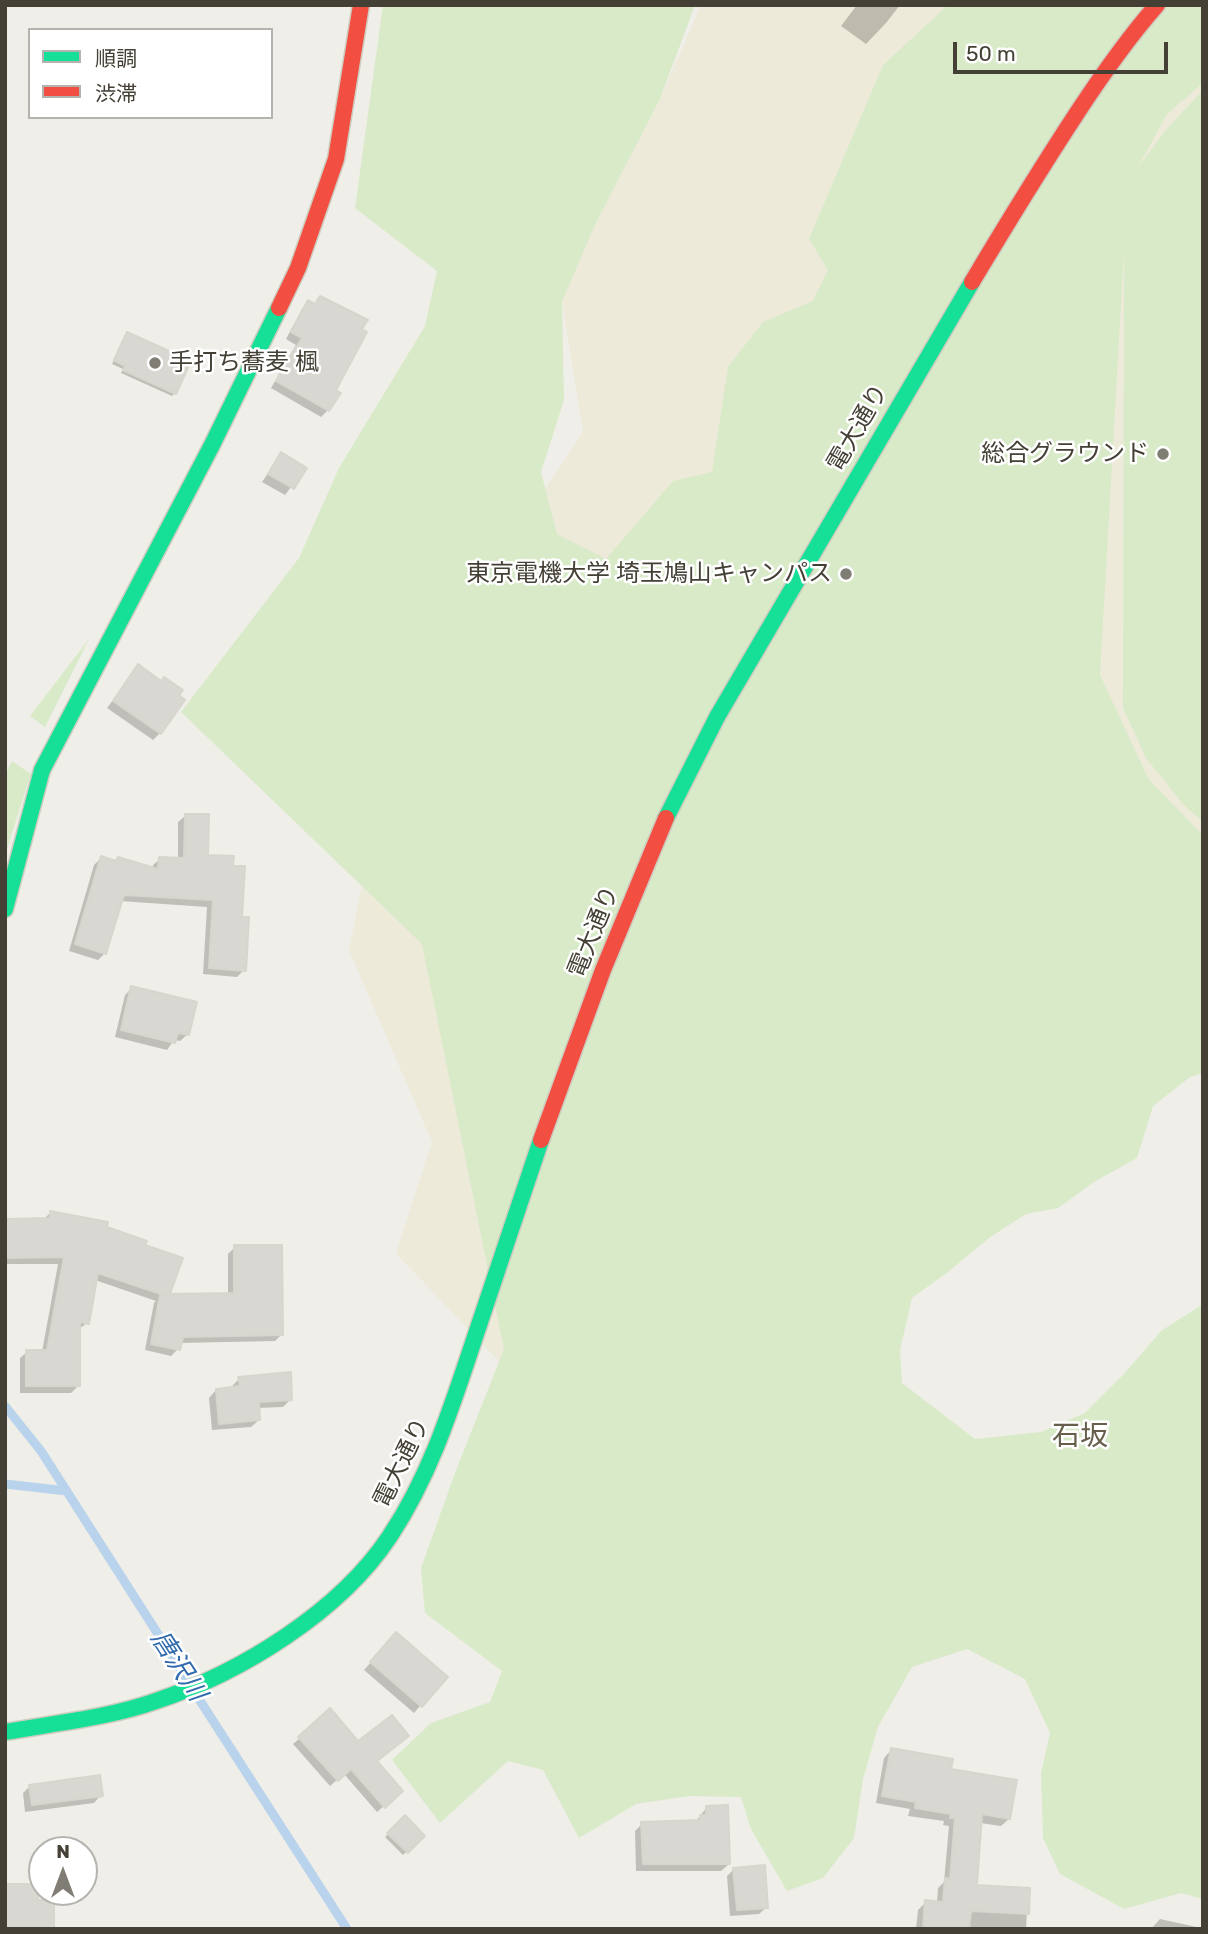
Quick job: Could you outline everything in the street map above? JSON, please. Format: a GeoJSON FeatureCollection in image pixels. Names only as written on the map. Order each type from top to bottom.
{"type":"FeatureCollection","features":[{"type":"Feature","properties":{"kind":"street"},"geometry":{"type":"LineString","coordinates":[[5,909],[42,770],[212,445],[298,268],[336,159],[361,5]]}},
{"type":"Feature","properties":{"kind":"street","name":"電大通り"},"geometry":{"type":"LineString","coordinates":[[5,1732],[154,1702],[223,1675],[261,1654],[343,1592],[389,1538],[418,1489],[442,1436],[541,1139],[603,970],[659,835],[711,729],[899,403],[1031,183],[1097,82],[1132,33],[1157,5]]}},
{"type":"Feature","properties":{"kind":"shaded area","name":"東京電機大学 埼玉鳩山キャンパス"},"geometry":{"type":"Polygon","coordinates":[[[701,5],[1203,5],[1203,914],[502,1365],[396,1253],[432,1142],[349,950],[396,715],[583,432],[562,302],[595,225],[660,99],[701,5]]]}},
{"type":"Feature","properties":{"kind":"green space"},"geometry":{"type":"Polygon","coordinates":[[[383,5],[695,5],[660,99],[595,225],[562,302],[564,400],[541,472],[557,534],[606,559],[673,481],[712,472],[728,367],[763,322],[813,301],[828,270],[809,239],[883,65],[948,5],[1203,5],[1203,83],[1167,114],[1138,167],[1166,130],[1203,90],[1203,822],[1184,805],[1146,758],[1123,708],[1124,252],[1100,675],[1149,780],[1203,835],[1203,1073],[1190,1077],[1153,1106],[1137,1158],[1094,1182],[1058,1208],[1026,1214],[989,1238],[912,1298],[900,1350],[902,1383],[975,1439],[1041,1432],[1085,1413],[1161,1331],[1203,1304],[1203,1899],[1181,1893],[1124,1909],[1060,1874],[1043,1838],[1041,1773],[1050,1733],[1025,1679],[967,1649],[912,1667],[878,1727],[863,1779],[854,1838],[823,1878],[787,1891],[751,1829],[741,1797],[689,1796],[636,1804],[579,1838],[543,1770],[508,1761],[440,1823],[392,1760],[431,1723],[490,1702],[502,1671],[425,1613],[421,1568],[504,1349],[422,944],[181,712],[299,558],[339,468],[425,326],[437,271],[355,208],[383,5]]]}},
{"type":"Feature","properties":{"kind":"green space"},"geometry":{"type":"Polygon","coordinates":[[[89,639],[45,727],[30,716],[89,639]]]}},
{"type":"Feature","properties":{"kind":"green space"},"geometry":{"type":"Polygon","coordinates":[[[12,761],[31,774],[5,855],[5,775],[12,761]]]}},
{"type":"Feature","properties":{"kind":"building"},"geometry":{"type":"Polygon","coordinates":[[[320,296],[368,320],[362,329],[367,332],[336,390],[341,393],[329,411],[276,381],[302,338],[291,332],[308,300],[315,304],[320,296]]]}},
{"type":"Feature","properties":{"kind":"building","name":"手打ち蕎麦 楓"},"geometry":{"type":"Polygon","coordinates":[[[127,332],[191,361],[176,394],[123,370],[125,366],[114,360],[127,332]]]}},
{"type":"Feature","properties":{"kind":"building"},"geometry":{"type":"Polygon","coordinates":[[[281,452],[307,468],[294,489],[268,474],[281,452]]]}},
{"type":"Feature","properties":{"kind":"building"},"geometry":{"type":"Polygon","coordinates":[[[138,664],[161,681],[164,677],[183,690],[179,695],[185,700],[161,734],[113,701],[138,664]]]}},
{"type":"Feature","properties":{"kind":"building"},"geometry":{"type":"Polygon","coordinates":[[[185,814],[209,814],[208,855],[234,856],[233,866],[245,866],[242,917],[249,917],[246,971],[209,968],[213,900],[124,895],[106,954],[75,944],[101,856],[116,861],[118,857],[158,869],[159,857],[184,858],[185,814]]]}},
{"type":"Feature","properties":{"kind":"building"},"geometry":{"type":"Polygon","coordinates":[[[131,986],[197,1002],[189,1035],[178,1033],[175,1043],[121,1030],[131,986]]]}},
{"type":"Feature","properties":{"kind":"building"},"geometry":{"type":"Polygon","coordinates":[[[50,1211],[108,1222],[107,1227],[147,1241],[145,1245],[183,1258],[170,1294],[234,1293],[234,1245],[282,1245],[283,1335],[183,1337],[180,1350],[151,1344],[160,1295],[164,1295],[98,1273],[89,1324],[80,1322],[80,1386],[26,1386],[26,1350],[47,1350],[64,1257],[5,1258],[5,1219],[50,1218],[50,1211]]]}},
{"type":"Feature","properties":{"kind":"building"},"geometry":{"type":"Polygon","coordinates":[[[291,1372],[292,1400],[259,1402],[260,1420],[219,1424],[216,1389],[240,1386],[238,1377],[291,1372]]]}},
{"type":"Feature","properties":{"kind":"building"},"geometry":{"type":"Polygon","coordinates":[[[396,1632],[448,1677],[422,1707],[370,1662],[396,1632]]]}},
{"type":"Feature","properties":{"kind":"building"},"geometry":{"type":"Polygon","coordinates":[[[330,1708],[358,1741],[392,1715],[409,1736],[377,1761],[403,1791],[385,1808],[351,1769],[338,1781],[298,1737],[330,1708]]]}},
{"type":"Feature","properties":{"kind":"building"},"geometry":{"type":"Polygon","coordinates":[[[891,1748],[953,1759],[951,1769],[1017,1780],[1010,1819],[982,1814],[977,1885],[1030,1888],[1029,1914],[971,1911],[969,1929],[923,1929],[925,1900],[943,1902],[945,1878],[950,1879],[955,1818],[950,1818],[951,1814],[915,1808],[916,1802],[882,1796],[891,1748]]]}},
{"type":"Feature","properties":{"kind":"building"},"geometry":{"type":"Polygon","coordinates":[[[100,1775],[103,1796],[32,1805],[29,1785],[100,1775]]]}},
{"type":"Feature","properties":{"kind":"building"},"geometry":{"type":"Polygon","coordinates":[[[728,1805],[730,1864],[643,1864],[641,1822],[700,1820],[700,1815],[706,1815],[706,1806],[728,1805]]]}},
{"type":"Feature","properties":{"kind":"building"},"geometry":{"type":"Polygon","coordinates":[[[405,1815],[425,1836],[408,1853],[387,1833],[405,1815]]]}},
{"type":"Feature","properties":{"kind":"building"},"geometry":{"type":"Polygon","coordinates":[[[765,1865],[768,1908],[737,1910],[733,1868],[765,1865]]]}},
{"type":"Feature","properties":{"kind":"building"},"geometry":{"type":"Polygon","coordinates":[[[5,1884],[28,1884],[28,1906],[54,1906],[54,1929],[5,1929],[5,1884]]]}},
{"type":"Feature","properties":{"kind":"waterway","name":"唐沢川"},"geometry":{"type":"LineString","coordinates":[[5,1406],[41,1451],[188,1681]]}},
{"type":"Feature","properties":{"kind":"waterway"},"geometry":{"type":"LineString","coordinates":[[5,1484],[67,1491]]}},
{"type":"Feature","properties":{"kind":"waterway","name":"唐沢川"},"geometry":{"type":"LineString","coordinates":[[197,1696],[347,1929]]}},
{"type":"Feature","properties":{"kind":"traffic: fast"},"geometry":{"type":"LineString","coordinates":[[666,818],[717,717],[972,282]]}},
{"type":"Feature","properties":{"kind":"traffic: fast"},"geometry":{"type":"LineString","coordinates":[[5,909],[42,770],[212,445],[279,308]]}},
{"type":"Feature","properties":{"kind":"traffic: fast"},"geometry":{"type":"LineString","coordinates":[[5,1732],[138,1707],[221,1674],[254,1657],[316,1614],[369,1564],[390,1536],[429,1464],[458,1388],[541,1140]]}},
{"type":"Feature","properties":{"kind":"traffic: jam"},"geometry":{"type":"LineString","coordinates":[[279,308],[298,268],[336,159],[361,5]]}},
{"type":"Feature","properties":{"kind":"traffic: jam"},"geometry":{"type":"LineString","coordinates":[[972,282],[1086,99],[1157,5]]}},
{"type":"Feature","properties":{"kind":"traffic: jam"},"geometry":{"type":"LineString","coordinates":[[541,1140],[603,970],[666,818]]}},
{"type":"Feature","properties":{"kind":"place","name":"手打ち蕎麦 楓"},"geometry":{"type":"Point","coordinates":[155,363]}},
{"type":"Feature","properties":{"kind":"place","name":"総合グラウンド"},"geometry":{"type":"Point","coordinates":[1163,454]}},
{"type":"Feature","properties":{"kind":"place","name":"東京電機大学 埼玉鳩山キャンパス"},"geometry":{"type":"Point","coordinates":[846,574]}},
{"type":"Feature","properties":{"kind":"district","name":"石坂"},"geometry":{"type":"Point","coordinates":[1080,1437]}}]}
